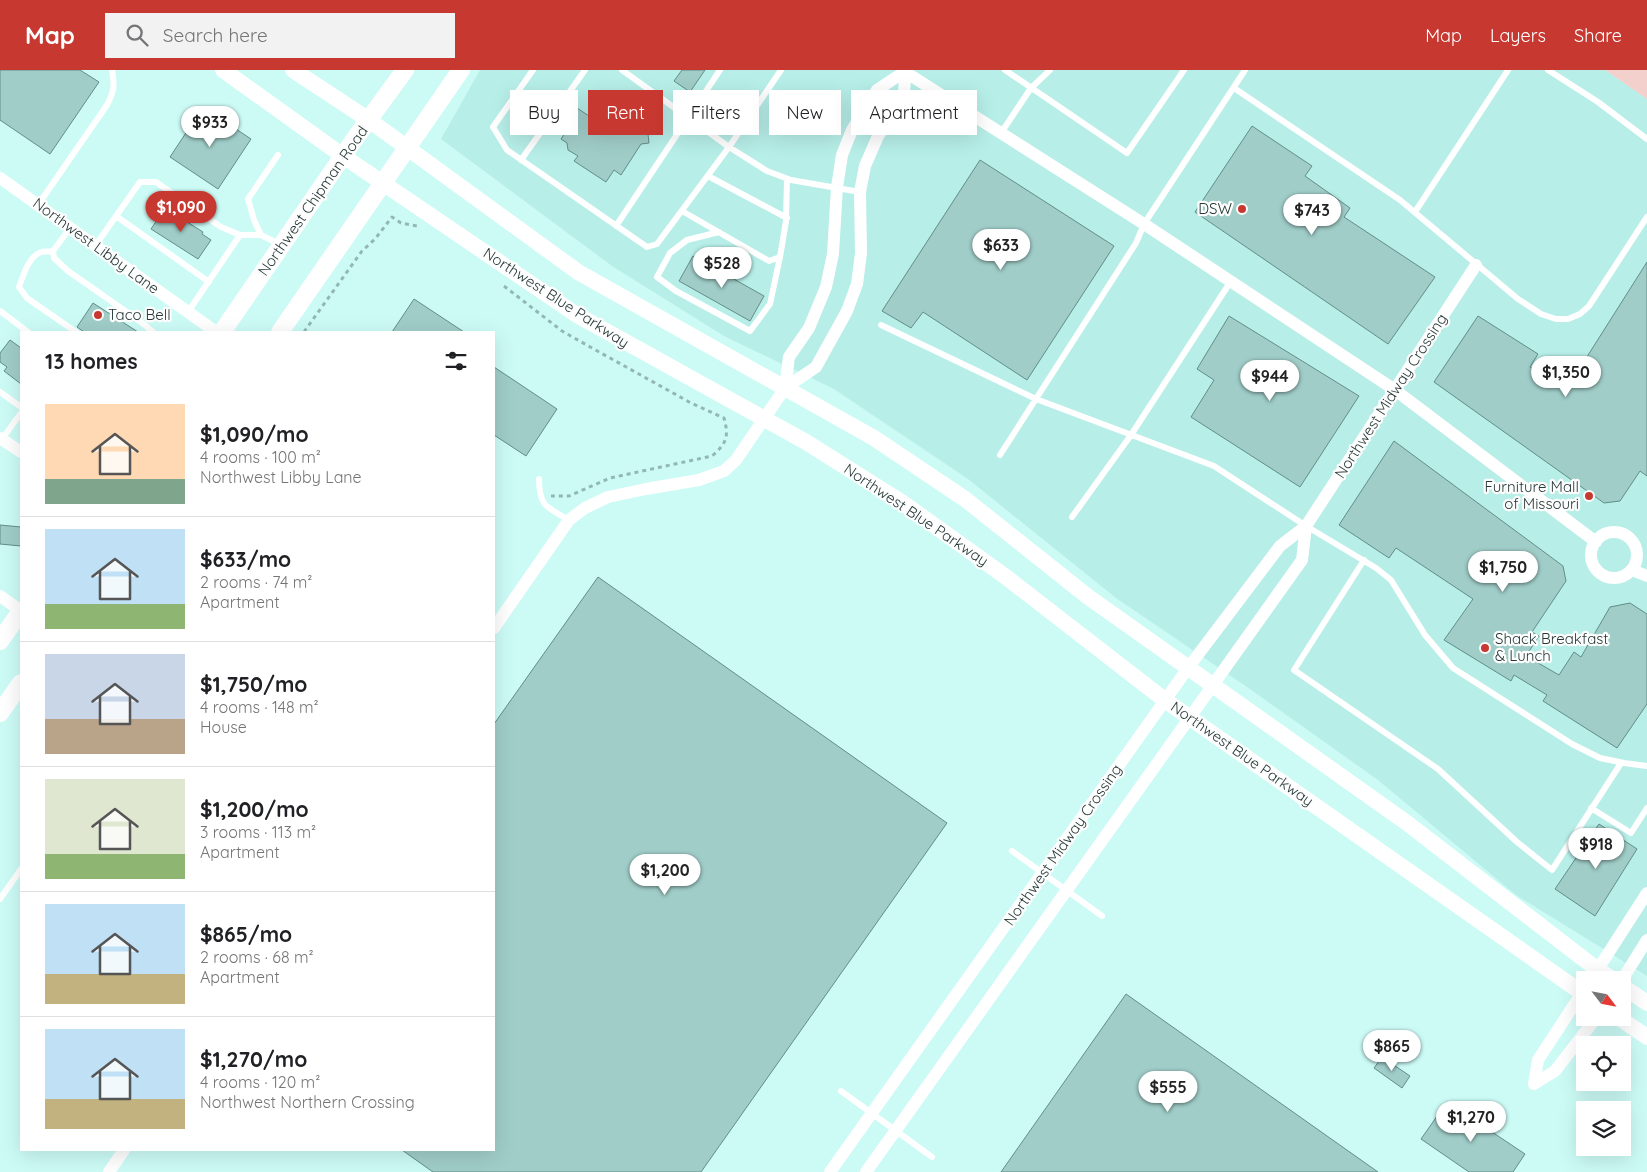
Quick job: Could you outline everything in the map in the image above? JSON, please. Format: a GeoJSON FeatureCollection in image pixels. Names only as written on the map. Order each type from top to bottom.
{"type":"FeatureCollection","features":[{"type":"Feature","properties":{"kind":"main road","name":"Northwest Chipman Road"},"geometry":{"type":"LineString","coordinates":[[223,331],[343,156],[405,70]]}},
{"type":"Feature","properties":{"kind":"main road"},"geometry":{"type":"LineString","coordinates":[[281,331],[461,70]]}},
{"type":"Feature","properties":{"kind":"main road"},"geometry":{"type":"LineString","coordinates":[[0,641],[20,612]]}},
{"type":"Feature","properties":{"kind":"main road"},"geometry":{"type":"LineString","coordinates":[[0,713],[20,684]]}},
{"type":"Feature","properties":{"kind":"street","name":"Northwest Blue Parkway"},"geometry":{"type":"LineString","coordinates":[[223,70],[343,156],[577,315],[806,442],[903,503],[1006,576],[1166,701],[1576,977]]}},
{"type":"Feature","properties":{"kind":"street","name":"Northwest Blue Parkway"},"geometry":{"type":"LineString","coordinates":[[293,70],[369,120],[578,272],[874,438],[965,499],[1087,596],[1407,823],[1576,974]]}},
{"type":"Feature","properties":{"kind":"street"},"geometry":{"type":"LineString","coordinates":[[905,71],[1144,224],[1395,390],[1596,542]]}},
{"type":"Feature","properties":{"kind":"street"},"geometry":{"type":"LineString","coordinates":[[785,388],[789,357],[809,328],[826,287],[833,254],[837,187],[842,155],[852,130],[877,90],[905,71]]}},
{"type":"Feature","properties":{"kind":"street"},"geometry":{"type":"LineString","coordinates":[[495,627],[569,520],[585,508],[608,498],[646,489],[700,480],[724,471],[736,460],[785,388],[816,367],[847,312],[857,284],[861,253],[860,192],[865,166],[878,136],[904,98],[905,71]]}},
{"type":"Feature","properties":{"kind":"street","name":"Northwest Libby Lane"},"geometry":{"type":"LineString","coordinates":[[0,178],[215,331]]}},
{"type":"Feature","properties":{"kind":"street","name":"Northwest Midway Crossing"},"geometry":{"type":"LineString","coordinates":[[830,1172],[1188,668],[1280,546],[1306,526],[1476,265]]}},
{"type":"Feature","properties":{"kind":"street"},"geometry":{"type":"LineString","coordinates":[[1,439],[20,451]]}},
{"type":"Feature","properties":{"kind":"street","name":"Northwest Midway Crossing"},"geometry":{"type":"LineString","coordinates":[[866,1172],[1302,560],[1306,526]]}},
{"type":"Feature","properties":{"kind":"street"},"geometry":{"type":"LineString","coordinates":[[1614,532],[1628,537],[1633,542],[1637,556],[1632,570],[1619,578],[1611,578],[1597,571],[1591,556],[1596,542],[1607,533],[1614,532]]}},
{"type":"Feature","properties":{"kind":"street"},"geometry":{"type":"LineString","coordinates":[[1632,570],[1647,576]]}},
{"type":"Feature","properties":{"kind":"street"},"geometry":{"type":"LineString","coordinates":[[0,596],[20,610]]}},
{"type":"Feature","properties":{"kind":"street"},"geometry":{"type":"LineString","coordinates":[[1597,971],[1647,893]]}},
{"type":"Feature","properties":{"kind":"street"},"geometry":{"type":"LineString","coordinates":[[1628,971],[1647,940]]}},
{"type":"Feature","properties":{"kind":"street"},"geometry":{"type":"LineString","coordinates":[[1631,992],[1647,1002]]}},
{"type":"Feature","properties":{"kind":"street"},"geometry":{"type":"LineString","coordinates":[[1576,1003],[1538,1060],[1534,1084],[1555,1072],[1590,1026]]}},
{"type":"Feature","properties":{"kind":"street"},"geometry":{"type":"LineString","coordinates":[[1631,1026],[1647,1037]]}},
{"type":"Feature","properties":{"kind":"street"},"geometry":{"type":"LineString","coordinates":[[109,1172],[123,1151]]}},
{"type":"Feature","properties":{"kind":"lane"},"geometry":{"type":"LineString","coordinates":[[38,205],[107,105],[114,92],[112,70]]}},
{"type":"Feature","properties":{"kind":"lane"},"geometry":{"type":"LineString","coordinates":[[533,70],[493,127],[507,150],[647,246],[658,244],[729,147],[781,70]]}},
{"type":"Feature","properties":{"kind":"lane"},"geometry":{"type":"LineString","coordinates":[[521,160],[585,70]]}},
{"type":"Feature","properties":{"kind":"lane"},"geometry":{"type":"LineString","coordinates":[[622,70],[673,107]]}},
{"type":"Feature","properties":{"kind":"lane"},"geometry":{"type":"LineString","coordinates":[[707,90],[720,70]]}},
{"type":"Feature","properties":{"kind":"lane"},"geometry":{"type":"LineString","coordinates":[[1005,70],[1127,153],[1184,70]]}},
{"type":"Feature","properties":{"kind":"lane"},"geometry":{"type":"LineString","coordinates":[[1001,133],[1031,88],[1050,70]]}},
{"type":"Feature","properties":{"kind":"lane"},"geometry":{"type":"LineString","coordinates":[[1000,455],[1136,243],[1144,224],[1245,70]]}},
{"type":"Feature","properties":{"kind":"lane"},"geometry":{"type":"LineString","coordinates":[[1415,212],[1508,70]]}},
{"type":"Feature","properties":{"kind":"lane"},"geometry":{"type":"LineString","coordinates":[[1548,70],[1598,102],[1647,139]]}},
{"type":"Feature","properties":{"kind":"lane"},"geometry":{"type":"LineString","coordinates":[[1234,88],[1400,200],[1518,299],[1541,314],[1556,319],[1568,319],[1580,314],[1589,306],[1647,217]]}},
{"type":"Feature","properties":{"kind":"lane"},"geometry":{"type":"LineString","coordinates":[[616,226],[678,135]]}},
{"type":"Feature","properties":{"kind":"lane"},"geometry":{"type":"LineString","coordinates":[[712,135],[767,170],[787,179],[860,192]]}},
{"type":"Feature","properties":{"kind":"lane"},"geometry":{"type":"LineString","coordinates":[[261,235],[248,199],[278,155]]}},
{"type":"Feature","properties":{"kind":"lane"},"geometry":{"type":"LineString","coordinates":[[708,176],[786,218]]}},
{"type":"Feature","properties":{"kind":"lane"},"geometry":{"type":"LineString","coordinates":[[719,232],[687,240],[670,253],[657,277],[676,290],[750,332],[770,304],[786,218],[787,179]]}},
{"type":"Feature","properties":{"kind":"lane"},"geometry":{"type":"LineString","coordinates":[[95,246],[140,182],[156,182],[221,227],[240,235],[261,235],[282,245]]}},
{"type":"Feature","properties":{"kind":"lane"},"geometry":{"type":"LineString","coordinates":[[682,211],[769,261],[780,257]]}},
{"type":"Feature","properties":{"kind":"lane"},"geometry":{"type":"LineString","coordinates":[[116,216],[209,282]]}},
{"type":"Feature","properties":{"kind":"lane"},"geometry":{"type":"LineString","coordinates":[[70,228],[53,251],[54,258],[68,271],[151,331]]}},
{"type":"Feature","properties":{"kind":"lane"},"geometry":{"type":"LineString","coordinates":[[188,312],[240,235]]}},
{"type":"Feature","properties":{"kind":"lane"},"geometry":{"type":"LineString","coordinates":[[53,251],[40,252],[33,258],[24,272],[19,287],[27,298],[75,331]]}},
{"type":"Feature","properties":{"kind":"lane"},"geometry":{"type":"LineString","coordinates":[[1072,517],[1131,435],[1231,282]]}},
{"type":"Feature","properties":{"kind":"lane"},"geometry":{"type":"LineString","coordinates":[[0,311],[27,331]]}},
{"type":"Feature","properties":{"kind":"lane"},"geometry":{"type":"LineString","coordinates":[[881,325],[1036,399],[1214,466],[1306,526],[1364,560],[1391,580],[1425,635],[1453,668],[1572,744],[1600,758],[1647,766]]}},
{"type":"Feature","properties":{"kind":"lane"},"geometry":{"type":"LineString","coordinates":[[0,392],[20,406]]}},
{"type":"Feature","properties":{"kind":"lane"},"geometry":{"type":"LineString","coordinates":[[1,439],[20,414]]}},
{"type":"Feature","properties":{"kind":"lane"},"geometry":{"type":"LineString","coordinates":[[540,479],[540,496],[544,505],[569,520]]}},
{"type":"Feature","properties":{"kind":"lane"},"geometry":{"type":"LineString","coordinates":[[1364,560],[1294,670],[1438,769],[1517,842],[1552,870],[1621,762]]}},
{"type":"Feature","properties":{"kind":"lane"},"geometry":{"type":"LineString","coordinates":[[1592,808],[1631,833],[1647,808]]}},
{"type":"Feature","properties":{"kind":"lane"},"geometry":{"type":"LineString","coordinates":[[1012,851],[1102,916]]}},
{"type":"Feature","properties":{"kind":"lane"},"geometry":{"type":"LineString","coordinates":[[0,899],[20,870]]}},
{"type":"Feature","properties":{"kind":"lane"},"geometry":{"type":"LineString","coordinates":[[841,1091],[932,1157]]}},
{"type":"Feature","properties":{"kind":"path"},"geometry":{"type":"LineString","coordinates":[[305,331],[362,251],[375,239],[392,217],[401,223],[422,227]]}},
{"type":"Feature","properties":{"kind":"path"},"geometry":{"type":"LineString","coordinates":[[502,284],[562,331],[691,404],[724,418],[728,432],[722,448],[712,456],[610,478],[569,496],[540,496]]}},
{"type":"Feature","properties":{"kind":"shaded area"},"geometry":{"type":"Polygon","coordinates":[[[480,70],[1605,70],[1647,99],[1647,976],[1516,895],[1378,780],[1247,687],[1116,598],[968,479],[834,389],[724,336],[612,266],[441,139],[480,70]]]}},
{"type":"Feature","properties":{"kind":"shaded area"},"geometry":{"type":"Polygon","coordinates":[[[1605,70],[1647,70],[1647,99],[1605,70]]]}},
{"type":"Feature","properties":{"kind":"building"},"geometry":{"type":"Polygon","coordinates":[[[0,70],[80,70],[99,82],[50,154],[0,120],[0,70]]]}},
{"type":"Feature","properties":{"kind":"building"},"geometry":{"type":"Polygon","coordinates":[[[682,70],[705,70],[691,90],[687,90],[674,81],[682,70]]]}},
{"type":"Feature","properties":{"kind":"building"},"geometry":{"type":"Polygon","coordinates":[[[203,107],[251,139],[218,189],[170,157],[203,107]]]}},
{"type":"Feature","properties":{"kind":"building"},"geometry":{"type":"Polygon","coordinates":[[[578,109],[588,115],[588,135],[648,135],[649,143],[641,144],[621,175],[614,170],[606,182],[574,161],[578,156],[568,150],[567,143],[561,139],[564,135],[578,135],[578,109]]]}},
{"type":"Feature","properties":{"kind":"building"},"geometry":{"type":"Polygon","coordinates":[[[1252,126],[1312,166],[1305,176],[1350,208],[1344,217],[1435,277],[1388,344],[1195,212],[1252,126]]]}},
{"type":"Feature","properties":{"kind":"building"},"geometry":{"type":"Polygon","coordinates":[[[980,160],[1114,246],[1027,380],[923,312],[911,328],[882,311],[980,160]]]}},
{"type":"Feature","properties":{"kind":"building"},"geometry":{"type":"Polygon","coordinates":[[[165,208],[203,232],[202,234],[211,240],[198,259],[151,229],[165,208]]]}},
{"type":"Feature","properties":{"kind":"building"},"geometry":{"type":"Polygon","coordinates":[[[693,256],[764,296],[750,321],[679,281],[693,256]]]}},
{"type":"Feature","properties":{"kind":"building"},"geometry":{"type":"Polygon","coordinates":[[[1647,262],[1647,476],[1640,471],[1620,501],[1604,503],[1434,382],[1478,316],[1538,354],[1530,367],[1566,390],[1647,262]]]}},
{"type":"Feature","properties":{"kind":"building"},"geometry":{"type":"Polygon","coordinates":[[[414,299],[462,331],[393,331],[414,299]]]}},
{"type":"Feature","properties":{"kind":"building","name":"Taco Bell"},"geometry":{"type":"Polygon","coordinates":[[[93,303],[136,331],[83,331],[77,327],[93,303]]]}},
{"type":"Feature","properties":{"kind":"building"},"geometry":{"type":"Polygon","coordinates":[[[1229,316],[1359,396],[1300,487],[1191,417],[1214,380],[1197,369],[1229,316]]]}},
{"type":"Feature","properties":{"kind":"building"},"geometry":{"type":"Polygon","coordinates":[[[10,340],[20,347],[20,383],[4,371],[7,367],[0,362],[0,353],[10,340]]]}},
{"type":"Feature","properties":{"kind":"building"},"geometry":{"type":"Polygon","coordinates":[[[495,368],[557,409],[526,456],[495,436],[495,368]]]}},
{"type":"Feature","properties":{"kind":"building"},"geometry":{"type":"Polygon","coordinates":[[[1394,441],[1563,566],[1566,581],[1532,632],[1539,636],[1526,656],[1559,675],[1574,652],[1581,657],[1610,607],[1630,603],[1647,614],[1647,704],[1617,748],[1543,701],[1547,695],[1514,675],[1511,681],[1444,640],[1473,599],[1396,548],[1389,558],[1339,525],[1394,441]]]}},
{"type":"Feature","properties":{"kind":"building"},"geometry":{"type":"Polygon","coordinates":[[[0,525],[20,527],[20,546],[0,544],[0,525]]]}},
{"type":"Feature","properties":{"kind":"building"},"geometry":{"type":"Polygon","coordinates":[[[598,577],[947,823],[701,1172],[433,1172],[403,1151],[495,1151],[495,723],[598,577]]]}},
{"type":"Feature","properties":{"kind":"building"},"geometry":{"type":"Polygon","coordinates":[[[1599,824],[1637,849],[1595,916],[1555,889],[1599,824]]]}},
{"type":"Feature","properties":{"kind":"building"},"geometry":{"type":"Polygon","coordinates":[[[1126,994],[1378,1172],[1001,1172],[1126,994]]]}},
{"type":"Feature","properties":{"kind":"building"},"geometry":{"type":"Polygon","coordinates":[[[1382,1057],[1410,1076],[1402,1088],[1374,1068],[1382,1057]]]}},
{"type":"Feature","properties":{"kind":"building"},"geometry":{"type":"Polygon","coordinates":[[[1447,1102],[1525,1154],[1513,1172],[1469,1172],[1421,1139],[1447,1102]]]}},
{"type":"Feature","properties":{"kind":"place","name":"DSW"},"geometry":{"type":"Point","coordinates":[1242,209]}},
{"type":"Feature","properties":{"kind":"place","name":"Taco Bell"},"geometry":{"type":"Point","coordinates":[98,315]}},
{"type":"Feature","properties":{"kind":"place","name":"Furniture Mall of Missouri"},"geometry":{"type":"Point","coordinates":[1589,496]}},
{"type":"Feature","properties":{"kind":"place","name":"Shack Breakfast & Lunch"},"geometry":{"type":"Point","coordinates":[1485,648]}}]}
